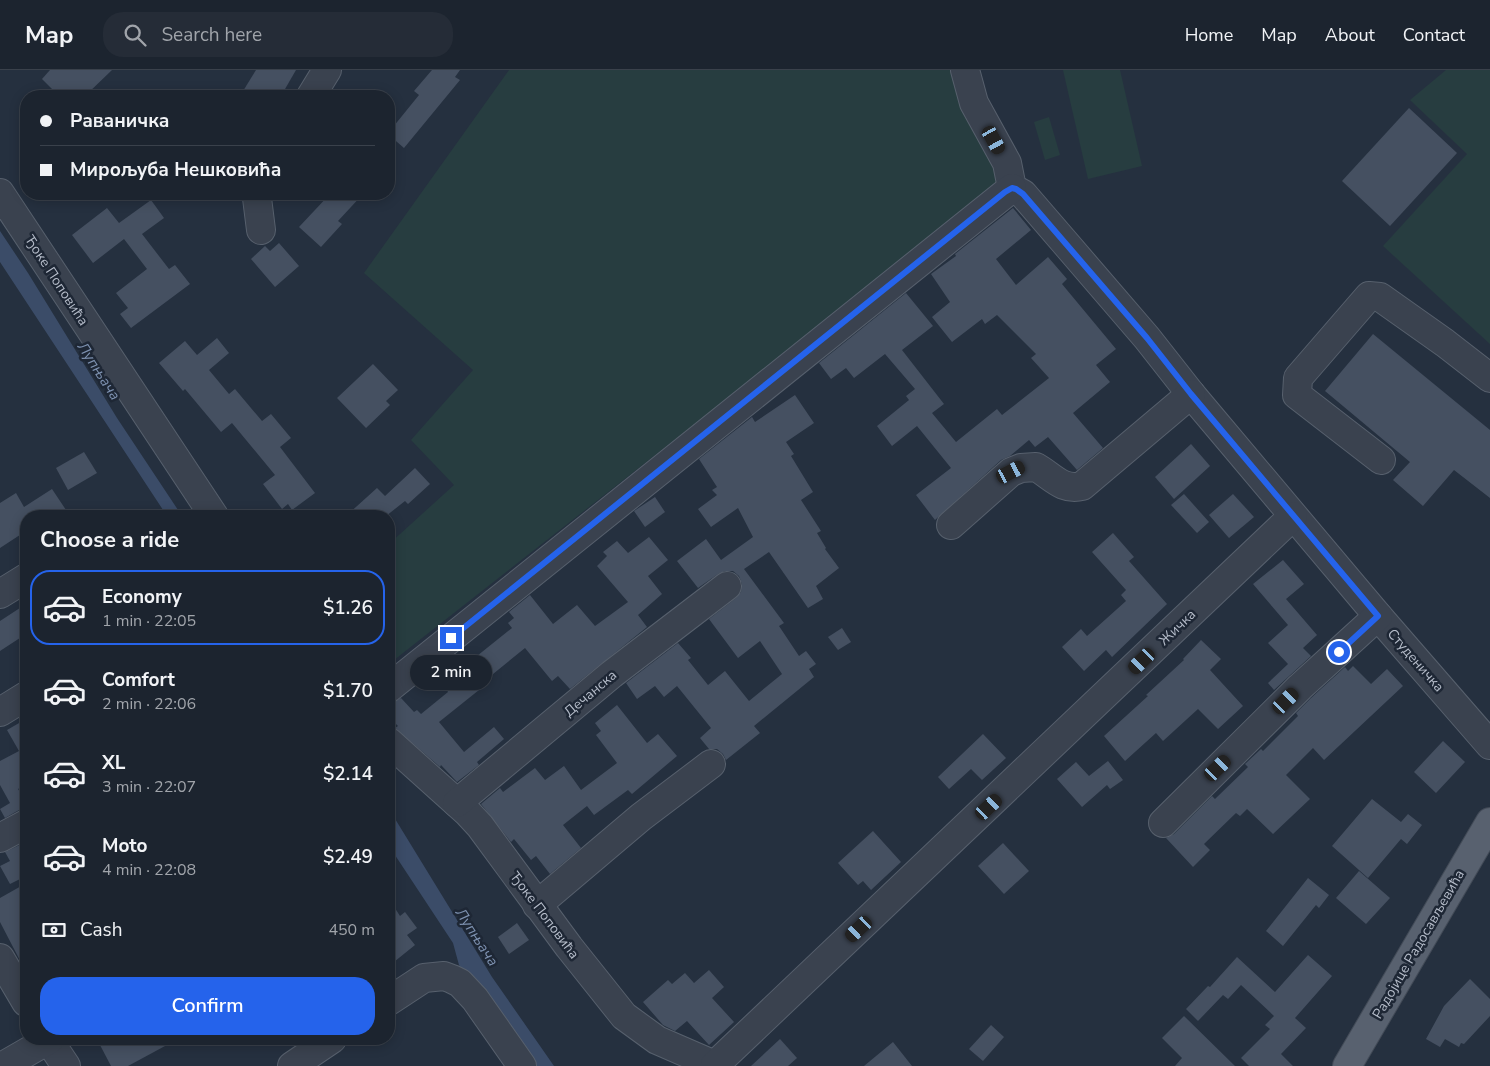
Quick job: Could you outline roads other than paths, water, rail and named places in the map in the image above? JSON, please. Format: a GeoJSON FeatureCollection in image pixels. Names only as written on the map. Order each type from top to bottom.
{"type":"FeatureCollection","features":[{"type":"Feature","properties":{"kind":"main road","name":"Радојице Радосављевића"},"geometry":{"type":"LineString","coordinates":[[1347,1066],[1486,838]]}},
{"type":"Feature","properties":{"kind":"street"},"geometry":{"type":"LineString","coordinates":[[315,90],[327,70]]}},
{"type":"Feature","properties":{"kind":"street"},"geometry":{"type":"LineString","coordinates":[[395,683],[1012,188],[1007,163],[974,102],[965,70]]}},
{"type":"Feature","properties":{"kind":"street","name":"Студеничка"},"geometry":{"type":"LineString","coordinates":[[1012,188],[1023,194],[1033,205],[1147,338],[1293,516],[1490,745]]}},
{"type":"Feature","properties":{"kind":"street","name":"Ђоке Поповића"},"geometry":{"type":"LineString","coordinates":[[0,193],[210,510]]}},
{"type":"Feature","properties":{"kind":"street"},"geometry":{"type":"LineString","coordinates":[[257,200],[261,230]]}},
{"type":"Feature","properties":{"kind":"street"},"geometry":{"type":"LineString","coordinates":[[1381,460],[1297,394],[1298,378],[1369,296],[1380,297],[1445,343],[1490,378]]}},
{"type":"Feature","properties":{"kind":"street"},"geometry":{"type":"LineString","coordinates":[[951,525],[1011,472],[1021,468],[1036,467],[1054,481],[1068,487],[1082,486],[1191,394]]}},
{"type":"Feature","properties":{"kind":"street","name":"Жичка"},"geometry":{"type":"LineString","coordinates":[[716,1066],[1293,516]]}},
{"type":"Feature","properties":{"kind":"street"},"geometry":{"type":"LineString","coordinates":[[0,594],[20,582]]}},
{"type":"Feature","properties":{"kind":"street","name":"Дечанска"},"geometry":{"type":"LineString","coordinates":[[457,803],[612,674],[727,586]]}},
{"type":"Feature","properties":{"kind":"street"},"geometry":{"type":"LineString","coordinates":[[1163,823],[1300,687],[1378,616]]}},
{"type":"Feature","properties":{"kind":"street"},"geometry":{"type":"LineString","coordinates":[[0,712],[20,700]]}},
{"type":"Feature","properties":{"kind":"street","name":"Ђоке Поповића"},"geometry":{"type":"LineString","coordinates":[[395,747],[480,826],[537,906],[624,1016],[657,1040],[716,1066]]}},
{"type":"Feature","properties":{"kind":"street"},"geometry":{"type":"LineString","coordinates":[[537,906],[641,817],[711,764]]}},
{"type":"Feature","properties":{"kind":"street"},"geometry":{"type":"LineString","coordinates":[[0,838],[20,827]]}},
{"type":"Feature","properties":{"kind":"street"},"geometry":{"type":"LineString","coordinates":[[0,958],[20,992]]}},
{"type":"Feature","properties":{"kind":"street"},"geometry":{"type":"LineString","coordinates":[[395,997],[424,978],[444,976],[460,983],[466,988],[522,1066]]}},
{"type":"Feature","properties":{"kind":"street"},"geometry":{"type":"LineString","coordinates":[[3,1066],[39,1045]]}},
{"type":"Feature","properties":{"kind":"street"},"geometry":{"type":"LineString","coordinates":[[53,1045],[66,1066]]}},
{"type":"Feature","properties":{"kind":"street"},"geometry":{"type":"LineString","coordinates":[[292,1066],[323,1045]]}},
{"type":"Feature","properties":{"kind":"water"},"geometry":{"type":"Polygon","coordinates":[[[0,231],[117,418],[178,510],[163,510],[0,262],[0,231]]]}},
{"type":"Feature","properties":{"kind":"water"},"geometry":{"type":"Polygon","coordinates":[[[395,819],[492,977],[554,1066],[531,1066],[459,965],[453,943],[395,855],[395,819]]]}},
{"type":"Feature","properties":{"kind":"water label","name":"Лупњача"},"geometry":{"type":"Point","coordinates":[99,371]}},
{"type":"Feature","properties":{"kind":"water label","name":"Лупњача"},"geometry":{"type":"Point","coordinates":[477,937]}}]}
